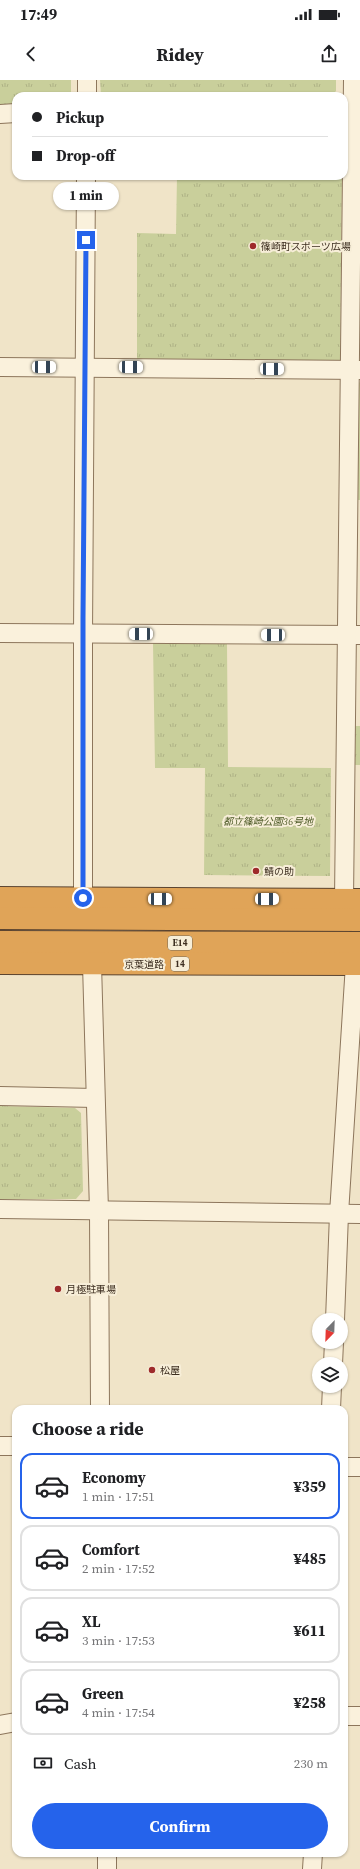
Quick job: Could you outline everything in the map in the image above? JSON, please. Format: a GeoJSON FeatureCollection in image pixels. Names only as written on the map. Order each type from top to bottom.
{"type":"FeatureCollection","features":[{"type":"Feature","properties":{"kind":"highway"},"geometry":{"type":"LineString","coordinates":[[0,898],[352,900]]}},
{"type":"Feature","properties":{"kind":"highway"},"geometry":{"type":"LineString","coordinates":[[0,918],[360,920]]}},
{"type":"Feature","properties":{"kind":"highway","name":"E14"},"geometry":{"type":"LineString","coordinates":[[0,942],[358,957]]}},
{"type":"Feature","properties":{"kind":"highway","name":"京葉道路"},"geometry":{"type":"LineString","coordinates":[[0,963],[92,964],[358,957]]}},
{"type":"Feature","properties":{"kind":"street"},"geometry":{"type":"LineString","coordinates":[[87,80],[87,92]]}},
{"type":"Feature","properties":{"kind":"street"},"geometry":{"type":"LineString","coordinates":[[352,900],[355,370],[353,80]]}},
{"type":"Feature","properties":{"kind":"street"},"geometry":{"type":"LineString","coordinates":[[0,114],[12,114]]}},
{"type":"Feature","properties":{"kind":"street"},"geometry":{"type":"LineString","coordinates":[[83,898],[86,180]]}},
{"type":"Feature","properties":{"kind":"street"},"geometry":{"type":"LineString","coordinates":[[0,367],[355,370]]}},
{"type":"Feature","properties":{"kind":"street"},"geometry":{"type":"LineString","coordinates":[[0,633],[353,635]]}},
{"type":"Feature","properties":{"kind":"street"},"geometry":{"type":"LineString","coordinates":[[335,1313],[339,1214],[358,957]]}},
{"type":"Feature","properties":{"kind":"street"},"geometry":{"type":"LineString","coordinates":[[92,964],[99,1211],[100,1405]]}},
{"type":"Feature","properties":{"kind":"street"},"geometry":{"type":"LineString","coordinates":[[0,1096],[96,1098]]}},
{"type":"Feature","properties":{"kind":"street"},"geometry":{"type":"LineString","coordinates":[[0,1209],[360,1214]]}},
{"type":"Feature","properties":{"kind":"street"},"geometry":{"type":"LineString","coordinates":[[331,1405],[332,1393]]}},
{"type":"Feature","properties":{"kind":"street"},"geometry":{"type":"LineString","coordinates":[[0,1446],[12,1446]]}},
{"type":"Feature","properties":{"kind":"street"},"geometry":{"type":"LineString","coordinates":[[348,1467],[360,1467]]}},
{"type":"Feature","properties":{"kind":"street"},"geometry":{"type":"LineString","coordinates":[[348,1716],[360,1716]]}},
{"type":"Feature","properties":{"kind":"street"},"geometry":{"type":"LineString","coordinates":[[0,1725],[12,1723]]}},
{"type":"Feature","properties":{"kind":"street"},"geometry":{"type":"LineString","coordinates":[[107,1857],[107,1869]]}},
{"type":"Feature","properties":{"kind":"street"},"geometry":{"type":"LineString","coordinates":[[312,1869],[313,1857]]}},
{"type":"Feature","properties":{"kind":"green space"},"geometry":{"type":"Polygon","coordinates":[[[0,80],[71,80],[71,92],[12,92],[12,105],[0,105],[0,80]]]}},
{"type":"Feature","properties":{"kind":"green space"},"geometry":{"type":"Polygon","coordinates":[[[100,80],[336,80],[335,92],[101,92],[100,80]]]}},
{"type":"Feature","properties":{"kind":"green space"},"geometry":{"type":"Polygon","coordinates":[[[177,180],[342,180],[340,363],[137,361],[137,233],[176,234],[177,180]]]}},
{"type":"Feature","properties":{"kind":"green space"},"geometry":{"type":"Polygon","coordinates":[[[360,382],[360,500],[356,500],[357,385],[360,382]]]}},
{"type":"Feature","properties":{"kind":"green space","name":"都立篠崎公園36号地"},"geometry":{"type":"Polygon","coordinates":[[[153,643],[227,643],[228,767],[331,768],[330,876],[204,875],[205,768],[155,768],[153,643]]]}},
{"type":"Feature","properties":{"kind":"green space"},"geometry":{"type":"Polygon","coordinates":[[[353,726],[360,726],[360,765],[353,765],[353,726]]]}},
{"type":"Feature","properties":{"kind":"green space"},"geometry":{"type":"Polygon","coordinates":[[[0,1106],[75,1108],[81,1113],[83,1191],[76,1199],[0,1199],[0,1106]]]}},
{"type":"Feature","properties":{"kind":"place","name":"篠崎町スポーツ広場"},"geometry":{"type":"Point","coordinates":[253,246]}},
{"type":"Feature","properties":{"kind":"place","name":"鯖の助"},"geometry":{"type":"Point","coordinates":[256,871]}},
{"type":"Feature","properties":{"kind":"place","name":"月極駐車場"},"geometry":{"type":"Point","coordinates":[58,1289]}},
{"type":"Feature","properties":{"kind":"place","name":"松屋"},"geometry":{"type":"Point","coordinates":[152,1370]}},
{"type":"Feature","properties":{"kind":"route"},"geometry":{"type":"LineString","coordinates":[[83,898],[84,367],[86,240]]}}]}
